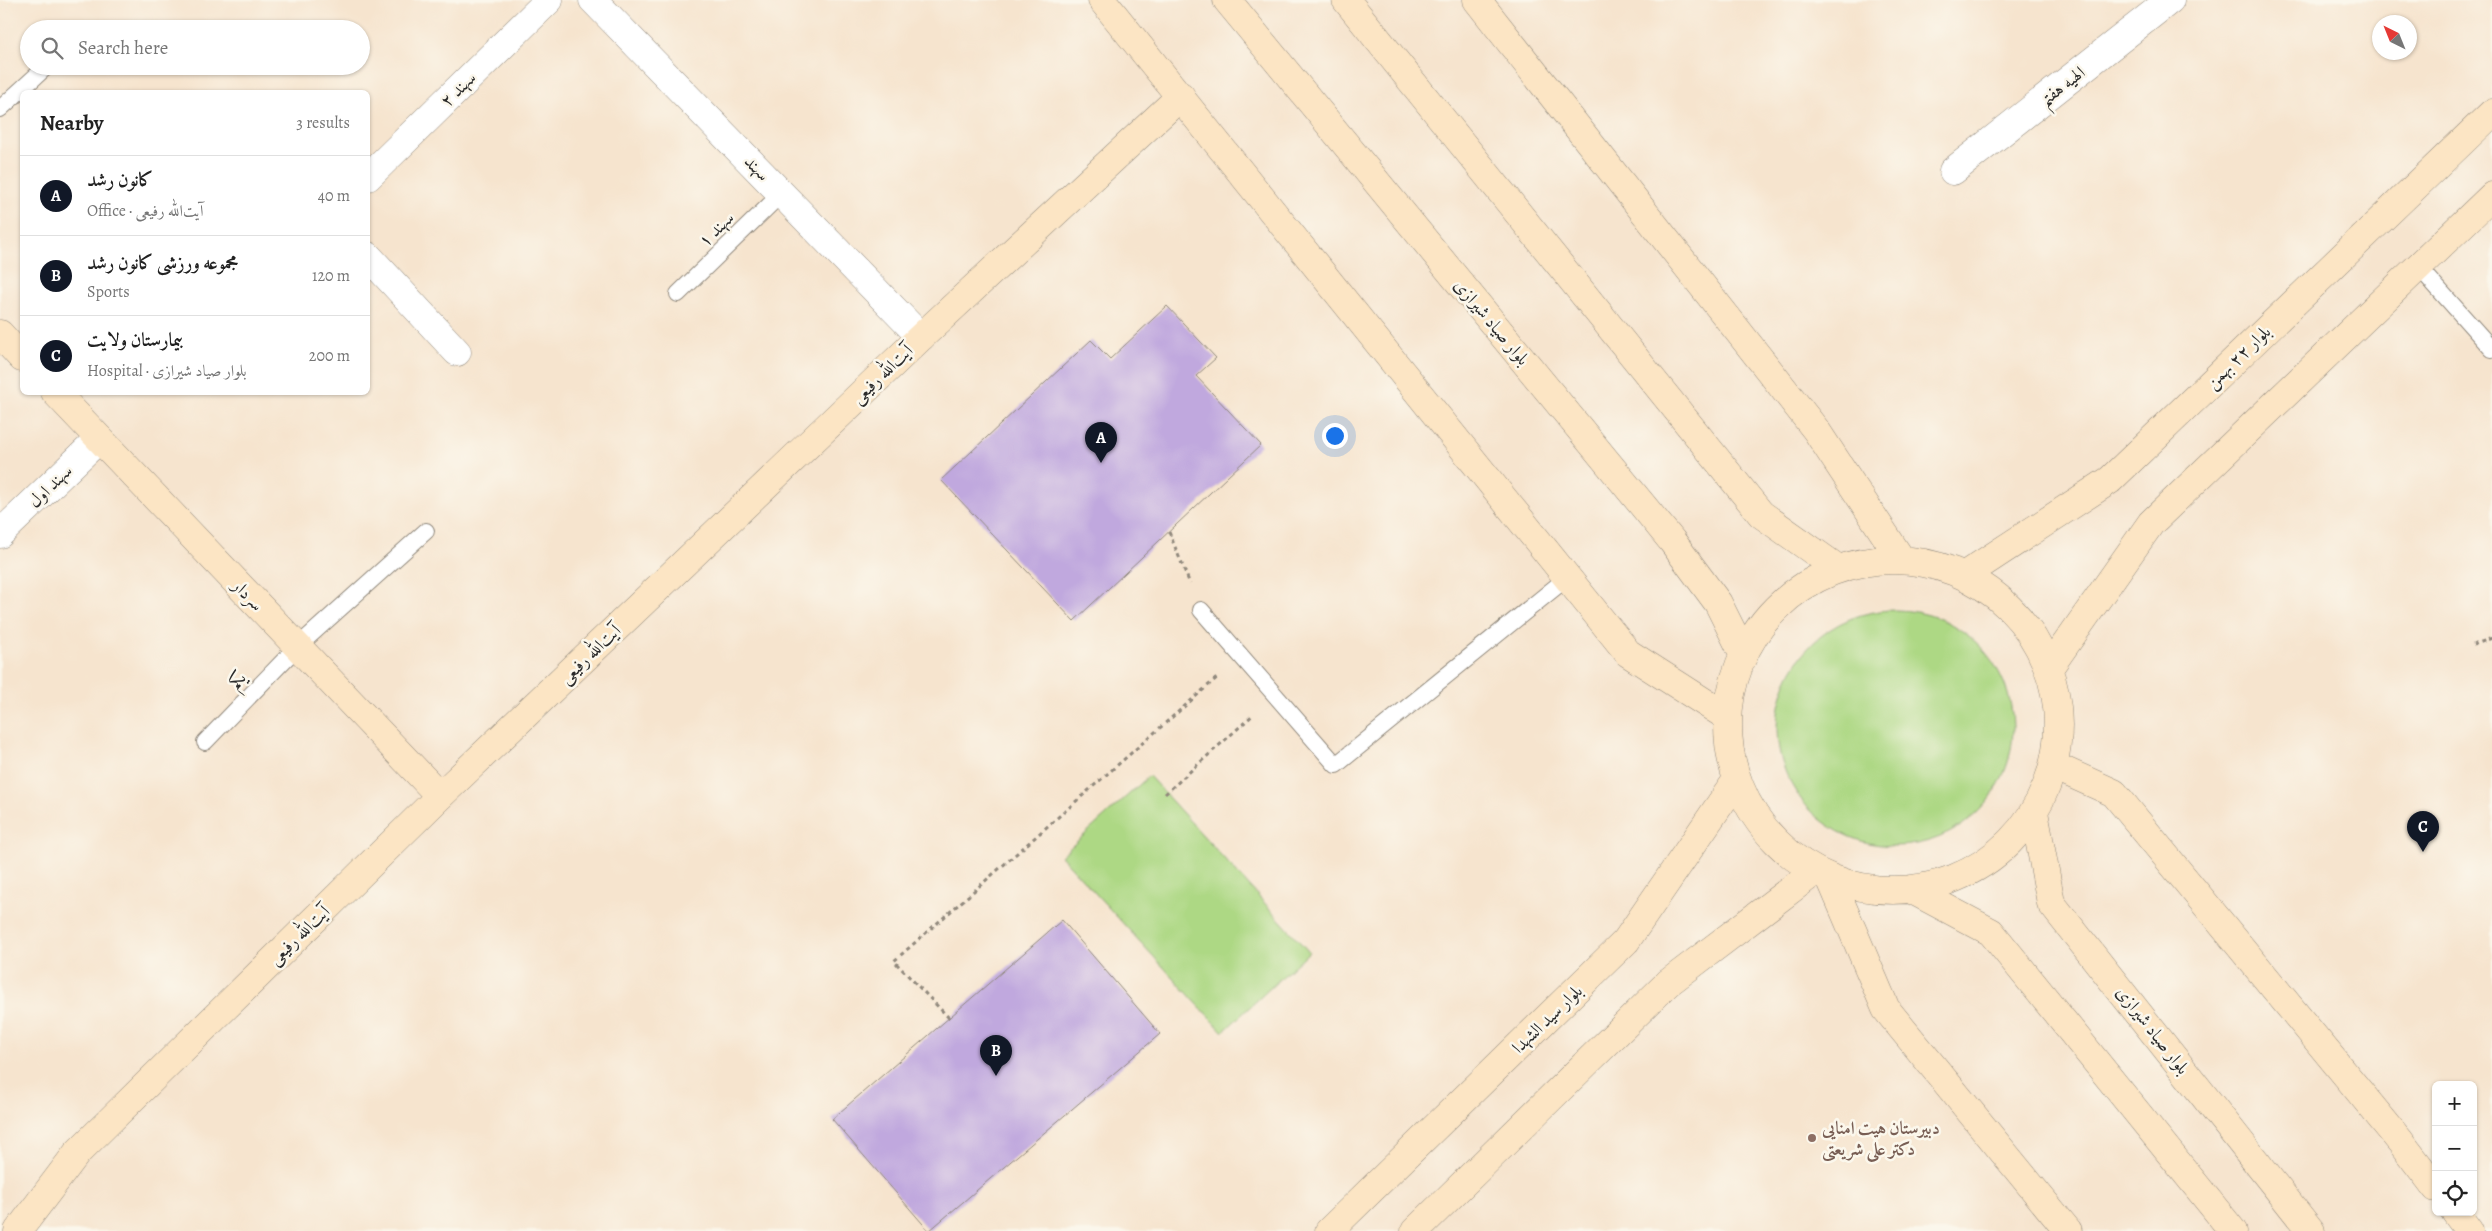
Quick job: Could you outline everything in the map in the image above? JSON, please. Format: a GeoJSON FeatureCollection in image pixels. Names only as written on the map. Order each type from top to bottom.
{"type":"FeatureCollection","features":[{"type":"Feature","properties":{"kind":"street","name":"سهند ۲"},"geometry":{"type":"LineString","coordinates":[[370,175],[550,0]]}},
{"type":"Feature","properties":{"kind":"street","name":"سهند"},"geometry":{"type":"LineString","coordinates":[[593,0],[922,337]]}},
{"type":"Feature","properties":{"kind":"street"},"geometry":{"type":"LineString","coordinates":[[1102,0],[1182,96],[1628,653],[1726,716]]}},
{"type":"Feature","properties":{"kind":"street","name":"بلوار صیاد شیرازی"},"geometry":{"type":"LineString","coordinates":[[1227,0],[1672,540],[1718,603],[1743,653]]}},
{"type":"Feature","properties":{"kind":"street"},"geometry":{"type":"LineString","coordinates":[[1346,0],[1760,514],[1837,568]]}},
{"type":"Feature","properties":{"kind":"street"},"geometry":{"type":"LineString","coordinates":[[1476,0],[1816,430],[1902,559]]}},
{"type":"Feature","properties":{"kind":"street","name":"الهیه هفتم"},"geometry":{"type":"LineString","coordinates":[[1953,171],[2170,0]]}},
{"type":"Feature","properties":{"kind":"street","name":"آیت‌الله رفیعی"},"geometry":{"type":"LineString","coordinates":[[18,1231],[77,1153],[440,796],[922,337],[1182,96]]}},
{"type":"Feature","properties":{"kind":"street","name":"بلوار ۲۲ بهمن"},"geometry":{"type":"LineString","coordinates":[[1965,575],[2110,480],[2492,113]]}},
{"type":"Feature","properties":{"kind":"street"},"geometry":{"type":"LineString","coordinates":[[2049,668],[2151,523],[2492,196]]}},
{"type":"Feature","properties":{"kind":"street"},"geometry":{"type":"LineString","coordinates":[[370,258],[457,352]]}},
{"type":"Feature","properties":{"kind":"street"},"geometry":{"type":"LineString","coordinates":[[0,334],[20,356]]}},
{"type":"Feature","properties":{"kind":"street","name":"سردار"},"geometry":{"type":"LineString","coordinates":[[58,395],[440,796]]}},
{"type":"Feature","properties":{"kind":"street","name":"سهند اول"},"geometry":{"type":"LineString","coordinates":[[0,534],[99,439]]}},
{"type":"Feature","properties":{"kind":"street"},"geometry":{"type":"LineString","coordinates":[[1902,559],[1965,575],[2016,612],[2049,668],[2058,723],[2054,766],[2034,812],[2002,850],[1960,876],[1912,890],[1871,890],[1823,876],[1767,834],[1736,781],[1726,716],[1743,653],[1781,601],[1837,568],[1902,559]]}},
{"type":"Feature","properties":{"kind":"street"},"geometry":{"type":"LineString","coordinates":[[2054,766],[2114,793],[2394,1133],[2432,1183]]}},
{"type":"Feature","properties":{"kind":"street","name":"بلوار سید الشهدا"},"geometry":{"type":"LineString","coordinates":[[1338,1223],[1626,942],[1736,781]]}},
{"type":"Feature","properties":{"kind":"street","name":"بلوار صیاد شیرازی"},"geometry":{"type":"LineString","coordinates":[[2034,812],[2051,903],[2311,1231]]}},
{"type":"Feature","properties":{"kind":"street"},"geometry":{"type":"LineString","coordinates":[[1415,1231],[1668,983],[1823,876]]}},
{"type":"Feature","properties":{"kind":"street"},"geometry":{"type":"LineString","coordinates":[[1823,876],[1886,1009],[2068,1231]]}},
{"type":"Feature","properties":{"kind":"street"},"geometry":{"type":"LineString","coordinates":[[1912,890],[1992,932],[2233,1231]]}},
{"type":"Feature","properties":{"kind":"street"},"geometry":{"type":"LineString","coordinates":[[2457,1216],[2469,1231]]}},
{"type":"Feature","properties":{"kind":"lane"},"geometry":{"type":"LineString","coordinates":[[21,90],[37,75]]}},
{"type":"Feature","properties":{"kind":"lane"},"geometry":{"type":"LineString","coordinates":[[0,109],[20,91]]}},
{"type":"Feature","properties":{"kind":"lane","name":"سهند ۱"},"geometry":{"type":"LineString","coordinates":[[678,294],[782,193]]}},
{"type":"Feature","properties":{"kind":"lane"},"geometry":{"type":"LineString","coordinates":[[2418,266],[2492,350]]}},
{"type":"Feature","properties":{"kind":"lane","name":"یکم"},"geometry":{"type":"LineString","coordinates":[[205,742],[297,647],[426,531]]}},
{"type":"Feature","properties":{"kind":"lane"},"geometry":{"type":"LineString","coordinates":[[1201,610],[1336,766],[1568,577]]}},
{"type":"Feature","properties":{"kind":"lane"},"geometry":{"type":"LineString","coordinates":[[1325,1231],[1338,1223]]}},
{"type":"Feature","properties":{"kind":"path"},"geometry":{"type":"LineString","coordinates":[[1169,532],[1201,610]]}},
{"type":"Feature","properties":{"kind":"path"},"geometry":{"type":"LineString","coordinates":[[2474,645],[2492,638]]}},
{"type":"Feature","properties":{"kind":"path"},"geometry":{"type":"LineString","coordinates":[[949,1018],[894,961],[1241,656]]}},
{"type":"Feature","properties":{"kind":"path"},"geometry":{"type":"LineString","coordinates":[[1165,794],[1275,695]]}},
{"type":"Feature","properties":{"kind":"green space"},"geometry":{"type":"Polygon","coordinates":[[[1895,610],[1918,612],[1951,624],[1970,637],[1986,653],[1999,672],[2008,694],[2013,728],[2011,751],[1999,784],[1986,803],[1970,819],[1951,832],[1929,841],[1895,846],[1872,844],[1839,832],[1820,819],[1804,803],[1791,784],[1782,762],[1777,728],[1779,705],[1791,672],[1804,653],[1820,637],[1839,624],[1861,615],[1895,610]]]}},
{"type":"Feature","properties":{"kind":"green space"},"geometry":{"type":"Polygon","coordinates":[[[1149,776],[1309,952],[1223,1032],[1061,856],[1149,776]]]}},
{"type":"Feature","properties":{"kind":"building"},"geometry":{"type":"Polygon","coordinates":[[[1167,306],[1216,358],[1196,376],[1261,445],[1074,621],[941,480],[1091,340],[1110,359],[1167,306]]]}},
{"type":"Feature","properties":{"kind":"building"},"geometry":{"type":"Polygon","coordinates":[[[1062,920],[1160,1034],[929,1231],[832,1119],[1062,920]]]}},
{"type":"Feature","properties":{"kind":"place","name":"کانون رشد"},"geometry":{"type":"Point","coordinates":[1101,463]}},
{"type":"Feature","properties":{"kind":"place","name":"بیمارستان ولایت"},"geometry":{"type":"Point","coordinates":[2423,852]}},
{"type":"Feature","properties":{"kind":"place","name":"مجموعه ورزشی کانون رشد"},"geometry":{"type":"Point","coordinates":[996,1076]}},
{"type":"Feature","properties":{"kind":"place","name":"دبیرستان هیت امنایی دکتر علی شریعتی"},"geometry":{"type":"Point","coordinates":[1812,1138]}}]}
